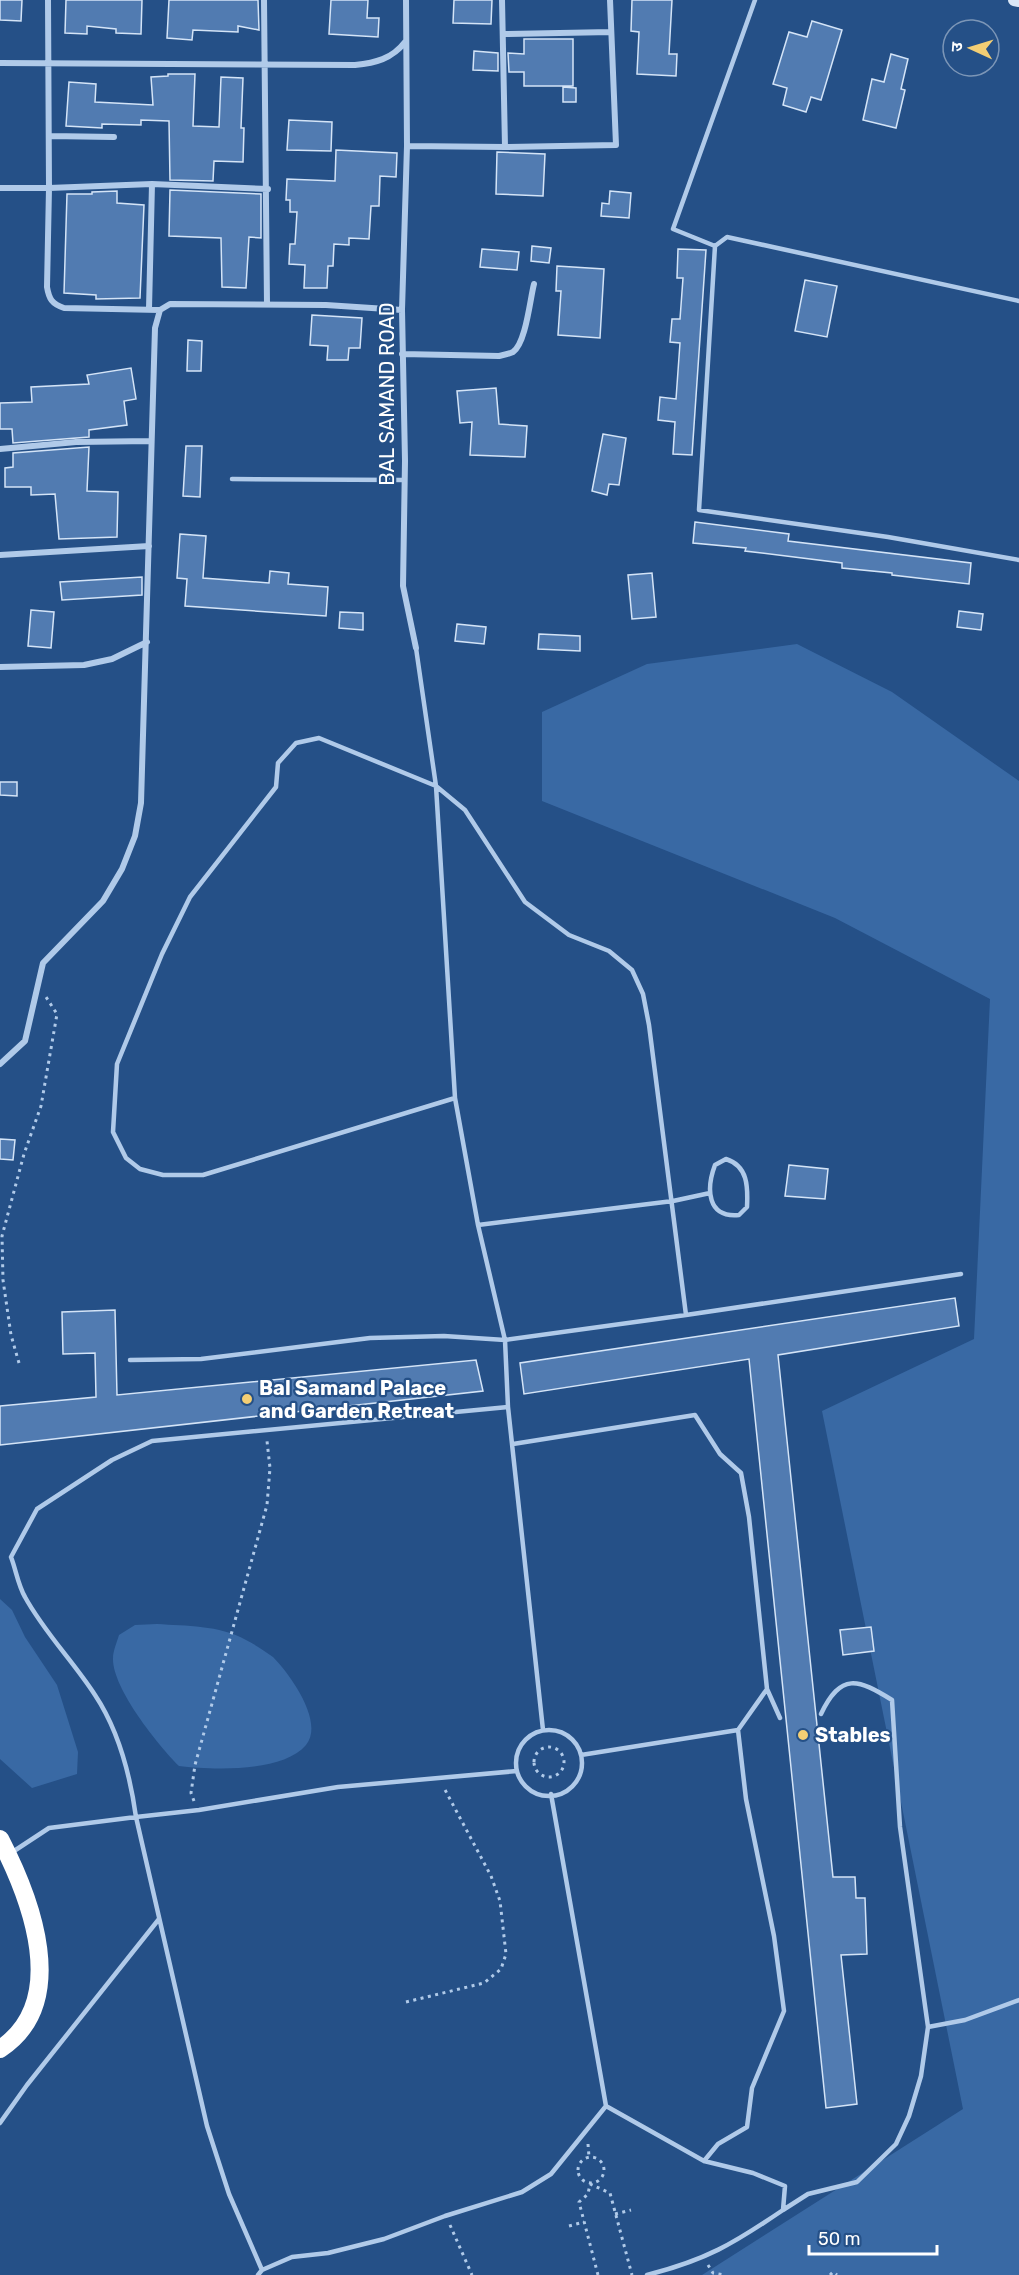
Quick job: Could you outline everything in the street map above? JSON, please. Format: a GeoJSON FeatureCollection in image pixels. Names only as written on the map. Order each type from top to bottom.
{"type":"FeatureCollection","features":[{"type":"Feature","properties":{"kind":"highway"},"geometry":{"type":"LineString","coordinates":[[0,1839],[8,1855],[37,1940],[41,1982],[31,2014],[12,2041],[0,2049]]}},
{"type":"Feature","properties":{"kind":"main road"},"geometry":{"type":"LineString","coordinates":[[1014,0],[1019,1]]}},
{"type":"Feature","properties":{"kind":"street"},"geometry":{"type":"LineString","coordinates":[[48,0],[50,136],[47,287],[49,299],[55,305],[64,308],[160,310],[170,304],[267,304],[402,310]]}},
{"type":"Feature","properties":{"kind":"street"},"geometry":{"type":"LineString","coordinates":[[264,0],[268,189],[267,304]]}},
{"type":"Feature","properties":{"kind":"street","name":"BAL SAMAND ROAD"},"geometry":{"type":"LineString","coordinates":[[406,0],[407,146],[402,310],[403,586],[416,648]]}},
{"type":"Feature","properties":{"kind":"street"},"geometry":{"type":"LineString","coordinates":[[502,0],[505,147]]}},
{"type":"Feature","properties":{"kind":"street"},"geometry":{"type":"LineString","coordinates":[[407,146],[616,145],[610,0]]}},
{"type":"Feature","properties":{"kind":"street"},"geometry":{"type":"LineString","coordinates":[[504,33],[611,32]]}},
{"type":"Feature","properties":{"kind":"street"},"geometry":{"type":"LineString","coordinates":[[0,63],[373,63],[390,56],[405,42]]}},
{"type":"Feature","properties":{"kind":"street"},"geometry":{"type":"LineString","coordinates":[[50,136],[114,137]]}},
{"type":"Feature","properties":{"kind":"street"},"geometry":{"type":"LineString","coordinates":[[0,188],[152,184],[268,189]]}},
{"type":"Feature","properties":{"kind":"street"},"geometry":{"type":"LineString","coordinates":[[149,309],[152,184]]}},
{"type":"Feature","properties":{"kind":"street"},"geometry":{"type":"LineString","coordinates":[[402,354],[499,356],[512,352],[519,344],[524,330],[534,284]]}},
{"type":"Feature","properties":{"kind":"street"},"geometry":{"type":"LineString","coordinates":[[0,1064],[25,1041],[43,963],[103,901],[122,869],[135,836],[141,803],[154,328],[160,310]]}},
{"type":"Feature","properties":{"kind":"street"},"geometry":{"type":"LineString","coordinates":[[0,449],[76,442],[151,441]]}},
{"type":"Feature","properties":{"kind":"street"},"geometry":{"type":"LineString","coordinates":[[0,555],[149,546]]}},
{"type":"Feature","properties":{"kind":"street"},"geometry":{"type":"LineString","coordinates":[[0,667],[47,668],[84,665],[112,659],[147,642]]}},
{"type":"Feature","properties":{"kind":"lane"},"geometry":{"type":"LineString","coordinates":[[715,246],[673,229],[755,0]]}},
{"type":"Feature","properties":{"kind":"lane"},"geometry":{"type":"LineString","coordinates":[[1019,302],[727,237],[715,246],[699,510],[888,537],[1019,560]]}},
{"type":"Feature","properties":{"kind":"lane"},"geometry":{"type":"LineString","coordinates":[[232,478],[404,480]]}},
{"type":"Feature","properties":{"kind":"lane","name":"BAL SAMAND ROAD"},"geometry":{"type":"LineString","coordinates":[[416,648],[436,786],[455,1098],[478,1225],[505,1340],[508,1407],[543,1730]]}},
{"type":"Feature","properties":{"kind":"lane"},"geometry":{"type":"LineString","coordinates":[[455,1098],[203,1176],[163,1175],[140,1169],[126,1158],[113,1132],[117,1064],[162,954],[190,897],[276,787],[278,763],[296,743],[319,738],[436,786],[465,810],[525,902],[569,935],[609,951],[632,970],[643,994],[649,1025],[686,1316]]}},
{"type":"Feature","properties":{"kind":"lane"},"geometry":{"type":"LineString","coordinates":[[726,1159],[737,1162],[745,1174],[748,1191],[747,1207],[740,1215],[726,1216],[716,1209],[710,1193],[709,1180],[715,1165],[726,1159]]}},
{"type":"Feature","properties":{"kind":"lane"},"geometry":{"type":"LineString","coordinates":[[478,1225],[673,1201],[710,1193]]}},
{"type":"Feature","properties":{"kind":"lane"},"geometry":{"type":"LineString","coordinates":[[130,1360],[201,1359],[370,1338],[444,1336],[505,1340],[686,1316],[961,1274]]}},
{"type":"Feature","properties":{"kind":"lane"},"geometry":{"type":"LineString","coordinates":[[262,2271],[229,2194],[207,2126],[136,1817],[131,1780],[114,1731],[95,1694],[65,1657],[24,1596],[12,1557],[37,1509],[89,1473],[152,1441],[508,1407]]}},
{"type":"Feature","properties":{"kind":"lane"},"geometry":{"type":"LineString","coordinates":[[513,1444],[695,1415],[720,1454],[741,1473],[749,1517],[767,1689],[780,1718]]}},
{"type":"Feature","properties":{"kind":"lane"},"geometry":{"type":"LineString","coordinates":[[647,2275],[704,2259],[737,2242],[808,2194],[856,2182],[896,2144],[909,2116],[921,2076],[928,2027],[900,1827],[892,1700],[865,1683],[852,1682],[829,1697],[821,1714]]}},
{"type":"Feature","properties":{"kind":"lane"},"geometry":{"type":"LineString","coordinates":[[704,2161],[718,2144],[747,2127],[752,2088],[784,2011],[774,1936],[748,1810],[738,1730],[767,1689]]}},
{"type":"Feature","properties":{"kind":"lane"},"geometry":{"type":"LineString","coordinates":[[543,1730],[554,1730],[567,1735],[581,1755],[580,1773],[574,1785],[562,1793],[542,1796],[527,1788],[517,1772],[517,1754],[528,1737],[543,1730]]}},
{"type":"Feature","properties":{"kind":"lane"},"geometry":{"type":"LineString","coordinates":[[581,1755],[738,1730]]}},
{"type":"Feature","properties":{"kind":"lane"},"geometry":{"type":"LineString","coordinates":[[8,1855],[49,1828],[199,1810],[338,1786],[517,1772]]}},
{"type":"Feature","properties":{"kind":"lane"},"geometry":{"type":"LineString","coordinates":[[258,2275],[292,2257],[328,2253],[384,2239],[445,2216],[465,2212],[522,2192],[551,2174],[606,2106],[552,1794]]}},
{"type":"Feature","properties":{"kind":"lane"},"geometry":{"type":"LineString","coordinates":[[0,2123],[27,2085],[159,1919]]}},
{"type":"Feature","properties":{"kind":"lane"},"geometry":{"type":"LineString","coordinates":[[928,2027],[965,2020],[1019,2000]]}},
{"type":"Feature","properties":{"kind":"lane"},"geometry":{"type":"LineString","coordinates":[[606,2106],[704,2161],[753,2173],[784,2186],[783,2210]]}},
{"type":"Feature","properties":{"kind":"path"},"geometry":{"type":"LineString","coordinates":[[19,1363],[3,1280],[2,1236],[24,1154],[41,1106],[54,1038],[57,1014],[38,983]]}},
{"type":"Feature","properties":{"kind":"path"},"geometry":{"type":"LineString","coordinates":[[199,1810],[190,1793],[195,1765],[235,1623],[247,1569],[267,1505],[270,1468],[266,1430]]}},
{"type":"Feature","properties":{"kind":"path"},"geometry":{"type":"LineString","coordinates":[[553,1747],[561,1753],[564,1763],[556,1775],[545,1776],[537,1770],[534,1760],[540,1750],[553,1747]]}},
{"type":"Feature","properties":{"kind":"path"},"geometry":{"type":"LineString","coordinates":[[406,2002],[461,1991],[484,1983],[501,1969],[506,1954],[500,1901],[491,1876],[438,1777]]}},
{"type":"Feature","properties":{"kind":"path"},"geometry":{"type":"LineString","coordinates":[[590,2184],[602,2179],[604,2169],[600,2160],[589,2157],[582,2161],[578,2169],[580,2177],[590,2184],[610,2193],[632,2275]]}},
{"type":"Feature","properties":{"kind":"path"},"geometry":{"type":"LineString","coordinates":[[590,2184],[588,2194],[579,2202],[598,2275]]}},
{"type":"Feature","properties":{"kind":"path"},"geometry":{"type":"LineString","coordinates":[[615,2214],[631,2210]]}},
{"type":"Feature","properties":{"kind":"path"},"geometry":{"type":"LineString","coordinates":[[445,2216],[472,2275]]}},
{"type":"Feature","properties":{"kind":"path"},"geometry":{"type":"LineString","coordinates":[[569,2226],[584,2222]]}},
{"type":"Feature","properties":{"kind":"path"},"geometry":{"type":"LineString","coordinates":[[704,2259],[713,2273],[724,2275]]}},
{"type":"Feature","properties":{"kind":"path"},"geometry":{"type":"LineString","coordinates":[[830,2275],[833,2272],[837,2275]]}},
{"type":"Feature","properties":{"kind":"shaded area"},"geometry":{"type":"Polygon","coordinates":[[[797,644],[892,692],[1019,781],[1019,2275],[702,2275],[963,2109],[822,1411],[974,1339],[990,999],[835,918],[542,801],[542,712],[647,664],[797,644]]]}},
{"type":"Feature","properties":{"kind":"shaded area"},"geometry":{"type":"Polygon","coordinates":[[[0,1599],[12,1610],[25,1637],[57,1685],[78,1752],[77,1774],[32,1788],[0,1759],[0,1599]]]}},
{"type":"Feature","properties":{"kind":"shaded area"},"geometry":{"type":"Polygon","coordinates":[[[157,1624],[225,1631],[273,1657],[288,1674],[308,1711],[311,1735],[306,1745],[281,1761],[246,1768],[179,1766],[128,1700],[115,1670],[113,1655],[119,1635],[135,1625],[157,1624]]]}},
{"type":"Feature","properties":{"kind":"building"},"geometry":{"type":"Polygon","coordinates":[[[0,0],[22,0],[21,21],[0,20],[0,0]]]}},
{"type":"Feature","properties":{"kind":"building"},"geometry":{"type":"Polygon","coordinates":[[[66,0],[142,0],[141,34],[116,33],[116,29],[87,26],[87,34],[65,33],[66,0]]]}},
{"type":"Feature","properties":{"kind":"building"},"geometry":{"type":"Polygon","coordinates":[[[169,0],[258,0],[259,30],[238,26],[238,32],[193,30],[192,40],[167,38],[169,0]]]}},
{"type":"Feature","properties":{"kind":"building"},"geometry":{"type":"Polygon","coordinates":[[[331,0],[368,0],[367,18],[379,18],[378,37],[329,34],[331,0]]]}},
{"type":"Feature","properties":{"kind":"building"},"geometry":{"type":"Polygon","coordinates":[[[454,0],[492,0],[491,24],[453,23],[454,0]]]}},
{"type":"Feature","properties":{"kind":"building"},"geometry":{"type":"Polygon","coordinates":[[[632,0],[672,0],[669,54],[677,54],[676,76],[637,74],[639,32],[631,31],[632,0]]]}},
{"type":"Feature","properties":{"kind":"building"},"geometry":{"type":"Polygon","coordinates":[[[812,21],[842,30],[821,100],[811,97],[806,112],[783,105],[787,88],[773,84],[789,32],[807,37],[812,21]]]}},
{"type":"Feature","properties":{"kind":"building"},"geometry":{"type":"Polygon","coordinates":[[[524,39],[573,39],[573,86],[524,86],[524,72],[509,72],[508,53],[524,54],[524,39]]]}},
{"type":"Feature","properties":{"kind":"building"},"geometry":{"type":"Polygon","coordinates":[[[474,51],[498,53],[498,71],[473,70],[474,51]]]}},
{"type":"Feature","properties":{"kind":"building"},"geometry":{"type":"Polygon","coordinates":[[[891,54],[908,59],[901,89],[905,90],[896,128],[863,120],[872,79],[884,82],[891,54]]]}},
{"type":"Feature","properties":{"kind":"building"},"geometry":{"type":"Polygon","coordinates":[[[168,74],[195,74],[193,126],[219,127],[221,77],[243,78],[241,128],[244,128],[243,162],[214,161],[213,181],[170,180],[169,121],[141,120],[141,125],[102,124],[102,128],[66,126],[69,82],[96,84],[95,102],[153,105],[151,77],[168,76],[168,74]]]}},
{"type":"Feature","properties":{"kind":"building"},"geometry":{"type":"Polygon","coordinates":[[[563,87],[576,88],[576,102],[563,102],[563,87]]]}},
{"type":"Feature","properties":{"kind":"building"},"geometry":{"type":"Polygon","coordinates":[[[289,120],[332,122],[331,151],[287,150],[289,120]]]}},
{"type":"Feature","properties":{"kind":"building"},"geometry":{"type":"Polygon","coordinates":[[[336,150],[397,153],[396,177],[380,176],[379,206],[371,206],[369,239],[349,238],[349,245],[334,244],[333,266],[328,266],[327,288],[304,288],[305,265],[289,264],[290,244],[295,244],[297,212],[290,212],[290,200],[286,200],[287,179],[335,181],[336,150]]]}},
{"type":"Feature","properties":{"kind":"building"},"geometry":{"type":"Polygon","coordinates":[[[497,152],[545,154],[543,196],[496,194],[497,152]]]}},
{"type":"Feature","properties":{"kind":"building"},"geometry":{"type":"Polygon","coordinates":[[[170,190],[261,194],[261,238],[249,237],[246,288],[222,287],[221,238],[169,236],[170,190]]]}},
{"type":"Feature","properties":{"kind":"building"},"geometry":{"type":"Polygon","coordinates":[[[117,191],[117,203],[144,205],[140,298],[96,299],[96,295],[64,293],[67,194],[117,191]]]}},
{"type":"Feature","properties":{"kind":"building"},"geometry":{"type":"Polygon","coordinates":[[[610,191],[631,193],[629,218],[601,216],[602,203],[609,204],[610,191]]]}},
{"type":"Feature","properties":{"kind":"building"},"geometry":{"type":"Polygon","coordinates":[[[532,246],[551,248],[549,263],[531,261],[532,246]]]}},
{"type":"Feature","properties":{"kind":"building"},"geometry":{"type":"Polygon","coordinates":[[[482,249],[519,252],[517,270],[480,267],[482,249]]]}},
{"type":"Feature","properties":{"kind":"building"},"geometry":{"type":"Polygon","coordinates":[[[678,249],[706,250],[692,455],[673,454],[675,422],[658,420],[660,397],[676,399],[680,343],[670,342],[672,319],[680,319],[683,278],[677,278],[678,249]]]}},
{"type":"Feature","properties":{"kind":"building"},"geometry":{"type":"Polygon","coordinates":[[[557,266],[604,269],[600,338],[558,335],[561,291],[556,291],[557,266]]]}},
{"type":"Feature","properties":{"kind":"building"},"geometry":{"type":"Polygon","coordinates":[[[805,280],[837,286],[827,337],[795,331],[805,280]]]}},
{"type":"Feature","properties":{"kind":"building"},"geometry":{"type":"Polygon","coordinates":[[[312,315],[362,318],[360,348],[349,348],[348,360],[327,360],[328,346],[310,345],[312,315]]]}},
{"type":"Feature","properties":{"kind":"building"},"geometry":{"type":"Polygon","coordinates":[[[188,340],[202,341],[201,371],[187,371],[188,340]]]}},
{"type":"Feature","properties":{"kind":"building"},"geometry":{"type":"Polygon","coordinates":[[[131,368],[136,399],[124,401],[127,425],[89,430],[89,437],[13,443],[12,429],[0,429],[0,403],[32,402],[31,387],[89,384],[87,375],[131,368]]]}},
{"type":"Feature","properties":{"kind":"building"},"geometry":{"type":"Polygon","coordinates":[[[496,388],[499,424],[527,426],[525,457],[470,455],[472,422],[460,423],[457,391],[496,388]]]}},
{"type":"Feature","properties":{"kind":"building"},"geometry":{"type":"Polygon","coordinates":[[[603,434],[626,438],[619,485],[609,484],[607,495],[592,491],[603,434]]]}},
{"type":"Feature","properties":{"kind":"building"},"geometry":{"type":"Polygon","coordinates":[[[186,446],[202,446],[200,497],[183,496],[186,446]]]}},
{"type":"Feature","properties":{"kind":"building"},"geometry":{"type":"Polygon","coordinates":[[[89,447],[87,491],[118,492],[117,537],[59,539],[55,494],[31,495],[31,487],[5,487],[5,468],[13,467],[13,453],[89,447]]]}},
{"type":"Feature","properties":{"kind":"building"},"geometry":{"type":"Polygon","coordinates":[[[695,522],[789,534],[788,541],[971,563],[969,584],[842,568],[842,563],[745,551],[746,548],[693,543],[695,522]]]}},
{"type":"Feature","properties":{"kind":"building"},"geometry":{"type":"Polygon","coordinates":[[[180,534],[206,536],[203,578],[269,583],[270,571],[289,573],[288,584],[328,587],[326,616],[185,606],[187,579],[177,578],[180,534]]]}},
{"type":"Feature","properties":{"kind":"building"},"geometry":{"type":"Polygon","coordinates":[[[652,573],[656,617],[632,619],[628,575],[652,573]]]}},
{"type":"Feature","properties":{"kind":"building"},"geometry":{"type":"Polygon","coordinates":[[[142,577],[142,595],[62,600],[60,582],[142,577]]]}},
{"type":"Feature","properties":{"kind":"building"},"geometry":{"type":"Polygon","coordinates":[[[31,610],[54,612],[51,648],[28,646],[31,610]]]}},
{"type":"Feature","properties":{"kind":"building"},"geometry":{"type":"Polygon","coordinates":[[[959,611],[983,614],[981,630],[957,627],[959,611]]]}},
{"type":"Feature","properties":{"kind":"building"},"geometry":{"type":"Polygon","coordinates":[[[340,612],[363,613],[363,630],[339,628],[340,612]]]}},
{"type":"Feature","properties":{"kind":"building"},"geometry":{"type":"Polygon","coordinates":[[[457,624],[486,627],[484,644],[455,641],[457,624]]]}},
{"type":"Feature","properties":{"kind":"building"},"geometry":{"type":"Polygon","coordinates":[[[539,634],[580,636],[580,651],[538,649],[539,634]]]}},
{"type":"Feature","properties":{"kind":"building"},"geometry":{"type":"Polygon","coordinates":[[[0,782],[17,782],[17,796],[0,795],[0,782]]]}},
{"type":"Feature","properties":{"kind":"building"},"geometry":{"type":"Polygon","coordinates":[[[0,1139],[15,1140],[13,1160],[0,1159],[0,1139]]]}},
{"type":"Feature","properties":{"kind":"building"},"geometry":{"type":"Polygon","coordinates":[[[789,1165],[828,1169],[825,1199],[785,1196],[789,1165]]]}},
{"type":"Feature","properties":{"kind":"building"},"geometry":{"type":"Polygon","coordinates":[[[955,1298],[959,1326],[778,1355],[833,1877],[855,1877],[856,1898],[865,1898],[867,1954],[841,1955],[857,2104],[826,2108],[749,1359],[524,1394],[520,1363],[955,1298]]]}},
{"type":"Feature","properties":{"kind":"building","name":"Bal Samand Palace and Garden Retreat"},"geometry":{"type":"Polygon","coordinates":[[[115,1310],[117,1395],[476,1360],[483,1391],[0,1445],[0,1406],[96,1397],[95,1353],[63,1354],[62,1312],[115,1310]]]}},
{"type":"Feature","properties":{"kind":"building"},"geometry":{"type":"Polygon","coordinates":[[[871,1627],[874,1651],[843,1655],[840,1630],[871,1627]]]}},
{"type":"Feature","properties":{"kind":"place","name":"Bal Samand Palace and Garden Retreat"},"geometry":{"type":"Point","coordinates":[247,1399]}},
{"type":"Feature","properties":{"kind":"place","name":"Stables"},"geometry":{"type":"Point","coordinates":[803,1735]}}]}
